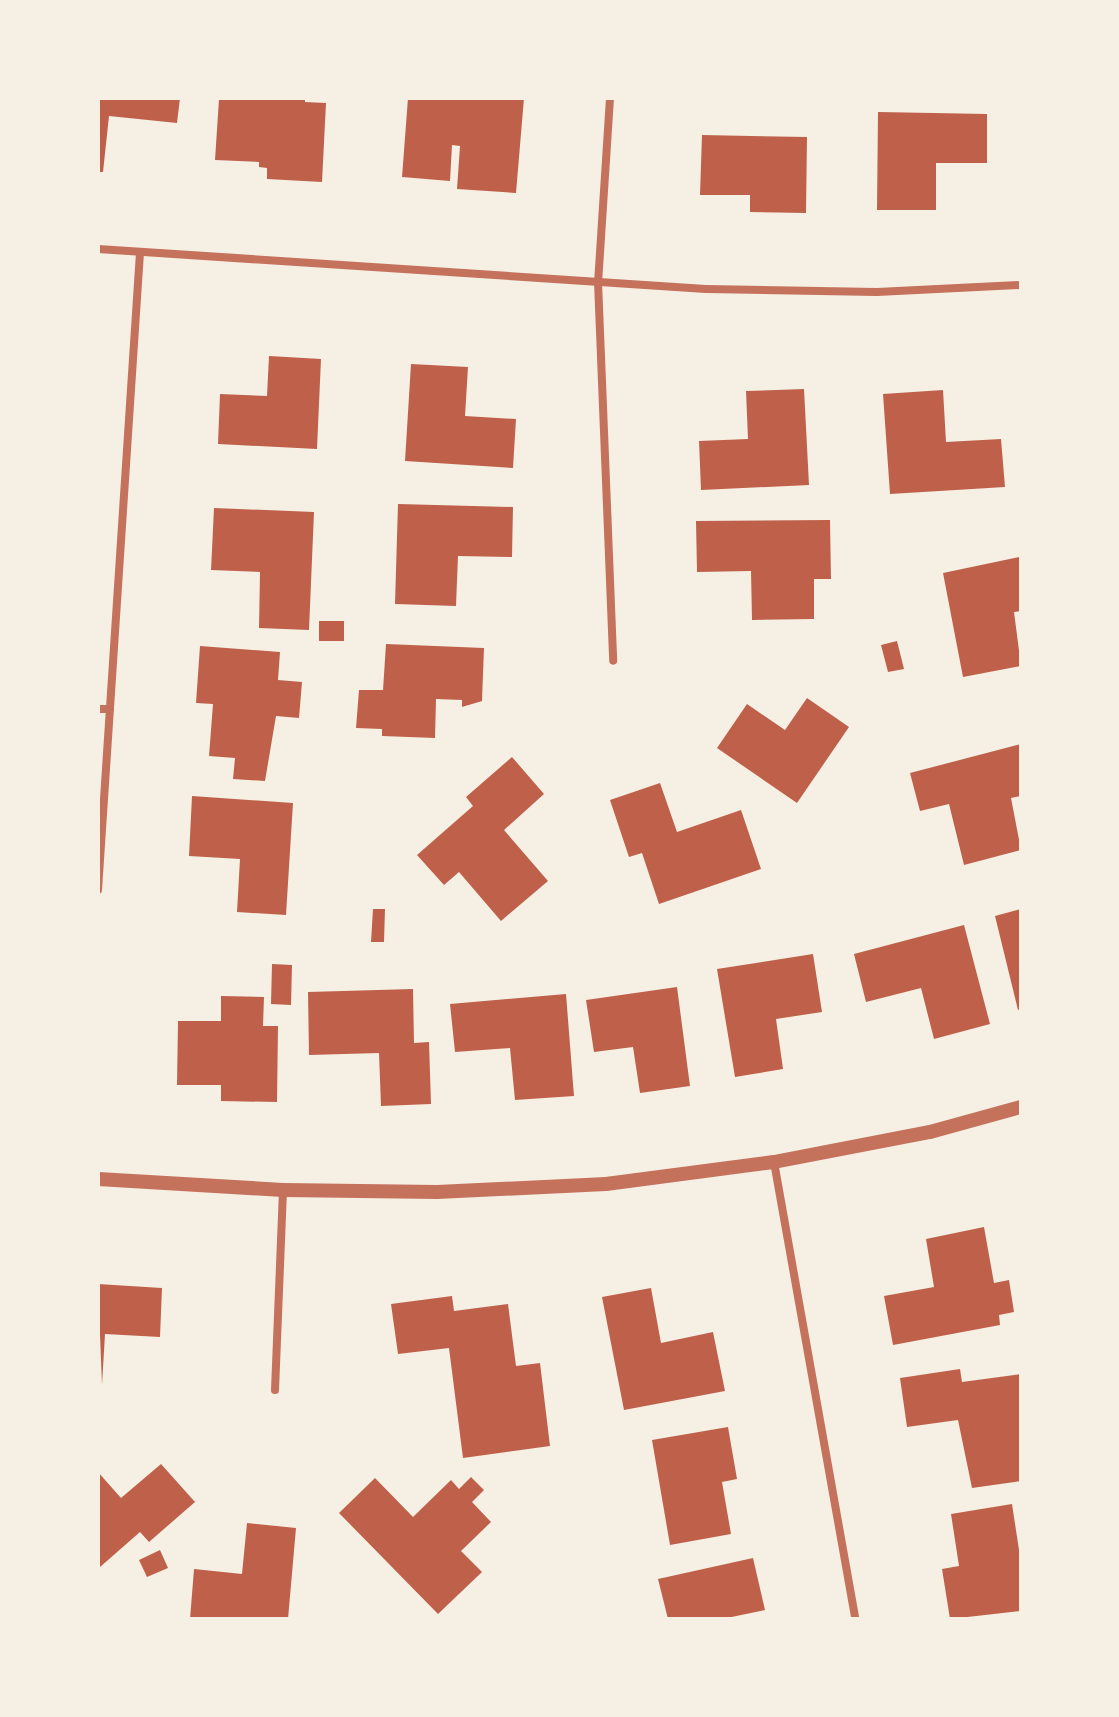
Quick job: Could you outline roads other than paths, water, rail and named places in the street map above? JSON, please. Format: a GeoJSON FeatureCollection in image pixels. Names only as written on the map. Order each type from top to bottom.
{"type":"FeatureCollection","features":[{"type":"Feature","properties":{"kind":"street"},"geometry":{"type":"LineString","coordinates":[[610,98],[598,282],[613,661]]}},
{"type":"Feature","properties":{"kind":"street"},"geometry":{"type":"LineString","coordinates":[[98,249],[598,282],[877,292],[1021,285]]}},
{"type":"Feature","properties":{"kind":"street"},"geometry":{"type":"LineString","coordinates":[[98,890],[140,252]]}},
{"type":"Feature","properties":{"kind":"street"},"geometry":{"type":"LineString","coordinates":[[98,709],[110,709]]}},
{"type":"Feature","properties":{"kind":"street"},"geometry":{"type":"LineString","coordinates":[[98,1179],[283,1190],[437,1192],[606,1184],[774,1162],[930,1132],[1021,1107]]}},
{"type":"Feature","properties":{"kind":"street"},"geometry":{"type":"LineString","coordinates":[[774,1162],[855,1619]]}},
{"type":"Feature","properties":{"kind":"street"},"geometry":{"type":"LineString","coordinates":[[275,1390],[283,1190]]}}]}
